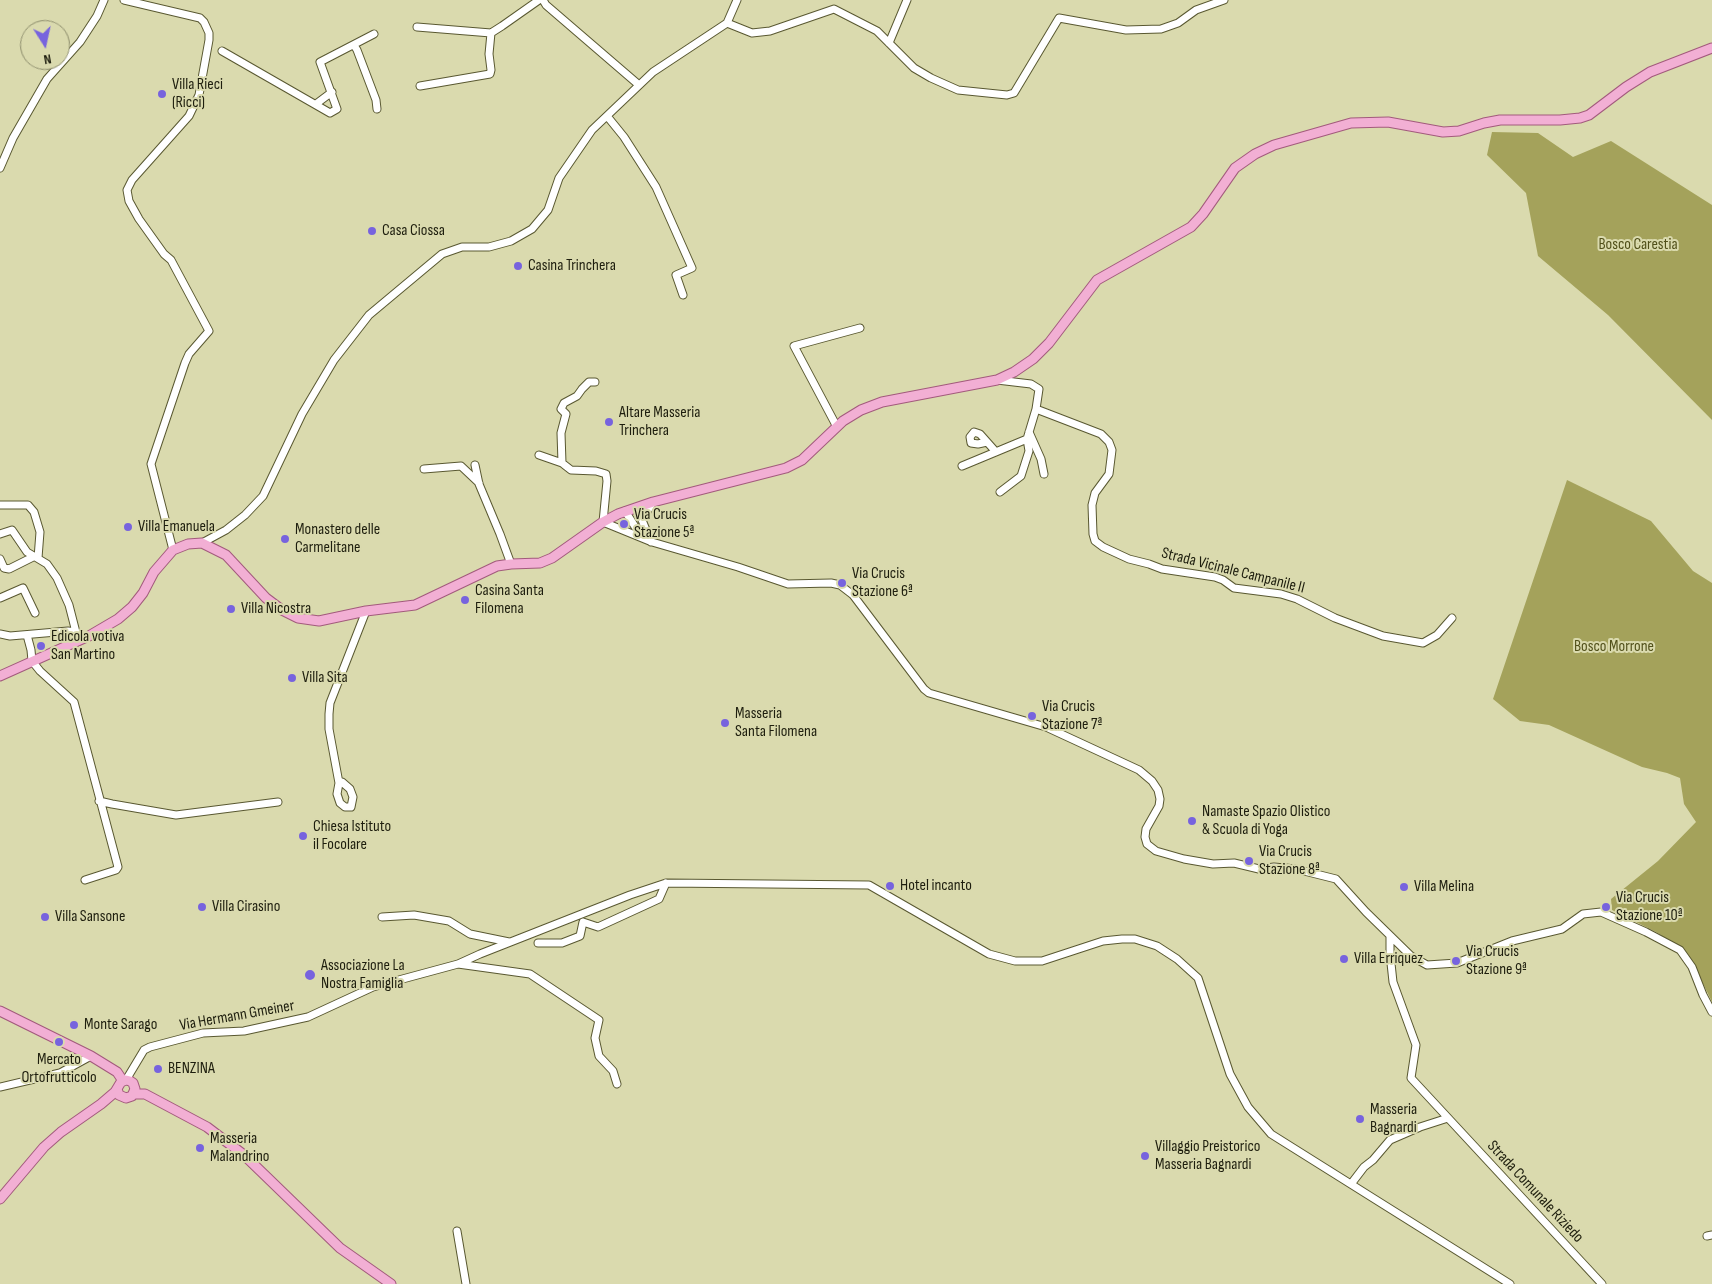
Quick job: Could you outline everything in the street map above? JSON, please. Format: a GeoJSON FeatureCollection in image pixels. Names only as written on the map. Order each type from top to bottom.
{"type":"FeatureCollection","features":[{"type":"Feature","properties":{"kind":"main road"},"geometry":{"type":"LineString","coordinates":[[0,676],[77,636],[118,619],[132,608],[143,593],[154,572],[173,550],[188,544],[202,543],[226,555],[266,598],[282,610],[298,618],[319,621],[366,612],[415,606],[497,566],[540,563],[552,558],[603,522],[625,511],[786,468],[802,460],[843,421],[861,410],[882,402],[997,380],[1020,368],[1044,348],[1098,280],[1191,227],[1203,214],[1235,168],[1261,151],[1314,132],[1351,123],[1388,122],[1443,132],[1459,131],[1500,120],[1560,120],[1589,116],[1626,87],[1650,72],[1712,48]]}},
{"type":"Feature","properties":{"kind":"main road"},"geometry":{"type":"LineString","coordinates":[[0,1011],[91,1056],[112,1069],[126,1085]]}},
{"type":"Feature","properties":{"kind":"main road"},"geometry":{"type":"LineString","coordinates":[[101,1104],[122,1097],[118,1093],[126,1085]]}},
{"type":"Feature","properties":{"kind":"main road"},"geometry":{"type":"LineString","coordinates":[[0,1199],[44,1147],[61,1132],[126,1085],[140,1086],[162,1102],[207,1127],[244,1155],[340,1248],[391,1284]]}},
{"type":"Feature","properties":{"kind":"street"},"geometry":{"type":"LineString","coordinates":[[0,168],[13,138],[47,79],[80,42],[97,16],[104,0]]}},
{"type":"Feature","properties":{"kind":"street"},"geometry":{"type":"LineString","coordinates":[[124,0],[200,18],[209,33],[199,95],[186,122],[132,180],[127,190],[129,201],[139,219],[164,254],[171,260],[209,331],[189,354],[185,363],[151,464],[173,550]]}},
{"type":"Feature","properties":{"kind":"street"},"geometry":{"type":"LineString","coordinates":[[417,27],[491,32],[539,0]]}},
{"type":"Feature","properties":{"kind":"street"},"geometry":{"type":"LineString","coordinates":[[543,0],[546,5],[639,85]]}},
{"type":"Feature","properties":{"kind":"street"},"geometry":{"type":"LineString","coordinates":[[202,543],[226,530],[245,515],[263,496],[302,414],[334,360],[369,315],[442,254],[462,247],[489,248],[511,241],[532,229],[548,210],[559,178],[592,130],[653,72],[727,23],[737,0]]}},
{"type":"Feature","properties":{"kind":"street"},"geometry":{"type":"LineString","coordinates":[[890,43],[907,0]]}},
{"type":"Feature","properties":{"kind":"street"},"geometry":{"type":"LineString","coordinates":[[727,23],[752,32],[770,32],[834,9],[877,31],[914,68],[931,78],[958,90],[1007,95],[1014,93],[1060,18],[1126,30],[1161,29],[1178,23],[1196,10],[1224,0]]}},
{"type":"Feature","properties":{"kind":"street"},"geometry":{"type":"LineString","coordinates":[[420,86],[490,74],[491,32]]}},
{"type":"Feature","properties":{"kind":"street"},"geometry":{"type":"LineString","coordinates":[[222,51],[330,113],[337,109],[320,62],[374,34]]}},
{"type":"Feature","properties":{"kind":"street"},"geometry":{"type":"LineString","coordinates":[[354,45],[376,100],[377,109]]}},
{"type":"Feature","properties":{"kind":"street"},"geometry":{"type":"LineString","coordinates":[[316,104],[332,92]]}},
{"type":"Feature","properties":{"kind":"street"},"geometry":{"type":"LineString","coordinates":[[607,116],[656,187],[692,268],[676,275],[683,295]]}},
{"type":"Feature","properties":{"kind":"street"},"geometry":{"type":"LineString","coordinates":[[837,427],[794,346],[860,328]]}},
{"type":"Feature","properties":{"kind":"street"},"geometry":{"type":"LineString","coordinates":[[997,380],[1031,384],[1039,390],[1036,409],[1028,436],[1029,451],[1021,476],[1000,492]]}},
{"type":"Feature","properties":{"kind":"street"},"geometry":{"type":"LineString","coordinates":[[562,463],[561,432],[566,414],[561,409],[564,403],[578,396],[589,382],[595,382]]}},
{"type":"Feature","properties":{"kind":"street","name":"Strada Vicinale Campanile II"},"geometry":{"type":"LineString","coordinates":[[1036,409],[1100,434],[1108,442],[1112,450],[1109,474],[1092,499],[1093,534],[1095,541],[1117,554],[1169,571],[1215,577],[1234,588],[1297,598],[1335,618],[1383,636],[1423,643],[1437,635],[1452,618]]}},
{"type":"Feature","properties":{"kind":"street"},"geometry":{"type":"LineString","coordinates":[[962,466],[1028,436]]}},
{"type":"Feature","properties":{"kind":"street"},"geometry":{"type":"LineString","coordinates":[[1028,436],[1041,459],[1044,474]]}},
{"type":"Feature","properties":{"kind":"street"},"geometry":{"type":"LineString","coordinates":[[986,442],[996,452]]}},
{"type":"Feature","properties":{"kind":"street"},"geometry":{"type":"LineString","coordinates":[[539,455],[562,463],[571,470],[596,471],[606,474],[603,522],[652,542],[788,584],[831,582],[840,585],[853,595],[929,693],[1046,727],[1139,770],[1152,781],[1158,790],[1160,799],[1159,806],[1146,828],[1145,837],[1147,844],[1156,850],[1184,860],[1213,864],[1234,863],[1259,869],[1274,867],[1296,869],[1336,879],[1410,956],[1427,965],[1457,963],[1512,942],[1562,929],[1583,914],[1601,912],[1680,950],[1692,968],[1712,1012]]}},
{"type":"Feature","properties":{"kind":"street"},"geometry":{"type":"LineString","coordinates":[[475,465],[479,484],[511,564]]}},
{"type":"Feature","properties":{"kind":"street"},"geometry":{"type":"LineString","coordinates":[[424,469],[461,466],[479,484]]}},
{"type":"Feature","properties":{"kind":"street"},"geometry":{"type":"LineString","coordinates":[[642,520],[654,502]]}},
{"type":"Feature","properties":{"kind":"street"},"geometry":{"type":"LineString","coordinates":[[0,505],[28,505],[34,512],[40,532],[36,557]]}},
{"type":"Feature","properties":{"kind":"street"},"geometry":{"type":"LineString","coordinates":[[635,508],[652,542]]}},
{"type":"Feature","properties":{"kind":"street"},"geometry":{"type":"LineString","coordinates":[[625,511],[641,537]]}},
{"type":"Feature","properties":{"kind":"street"},"geometry":{"type":"LineString","coordinates":[[0,534],[12,530],[27,552],[47,564],[57,578],[69,605],[77,636],[10,636],[0,634]]}},
{"type":"Feature","properties":{"kind":"street"},"geometry":{"type":"LineString","coordinates":[[0,558],[4,568],[9,569],[36,557]]}},
{"type":"Feature","properties":{"kind":"street"},"geometry":{"type":"LineString","coordinates":[[0,598],[23,588],[35,612]]}},
{"type":"Feature","properties":{"kind":"street"},"geometry":{"type":"LineString","coordinates":[[339,783],[329,729],[330,703],[366,612]]}},
{"type":"Feature","properties":{"kind":"street"},"geometry":{"type":"LineString","coordinates":[[27,635],[32,661],[40,671],[74,702],[118,869],[85,880]]}},
{"type":"Feature","properties":{"kind":"street"},"geometry":{"type":"LineString","coordinates":[[100,801],[176,816],[278,802]]}},
{"type":"Feature","properties":{"kind":"street"},"geometry":{"type":"LineString","coordinates":[[538,943],[562,943],[580,936],[583,922],[598,927],[659,899],[666,883]]}},
{"type":"Feature","properties":{"kind":"street","name":"Via Hermann Gmeiner"},"geometry":{"type":"LineString","coordinates":[[126,1085],[144,1050],[150,1047],[203,1033],[244,1031],[300,1019],[373,987],[458,964],[509,942],[666,883],[869,885],[989,954],[1015,962],[1042,961],[1103,941],[1122,939],[1135,939],[1157,946],[1178,959],[1198,978],[1230,1074],[1248,1107],[1271,1134],[1510,1284]]}},
{"type":"Feature","properties":{"kind":"street"},"geometry":{"type":"LineString","coordinates":[[382,918],[414,915],[449,921],[470,934],[509,942]]}},
{"type":"Feature","properties":{"kind":"street","name":"Strada Comunale Riziedo"},"geometry":{"type":"LineString","coordinates":[[1390,936],[1393,982],[1416,1044],[1411,1078],[1602,1284]]}},
{"type":"Feature","properties":{"kind":"street"},"geometry":{"type":"LineString","coordinates":[[458,964],[530,974],[599,1020],[595,1038],[599,1056],[613,1071],[617,1084]]}},
{"type":"Feature","properties":{"kind":"street"},"geometry":{"type":"LineString","coordinates":[[0,1087],[60,1073],[91,1056]]}},
{"type":"Feature","properties":{"kind":"street"},"geometry":{"type":"LineString","coordinates":[[1351,1184],[1364,1167],[1374,1160],[1390,1140],[1420,1127],[1448,1118]]}},
{"type":"Feature","properties":{"kind":"street"},"geometry":{"type":"LineString","coordinates":[[457,1231],[466,1284]]}},
{"type":"Feature","properties":{"kind":"green space","name":"Bosco Carestia"},"geometry":{"type":"Polygon","coordinates":[[[1492,132],[1538,133],[1573,157],[1611,141],[1712,205],[1712,420],[1608,315],[1538,256],[1526,193],[1487,155],[1492,132]]]}},
{"type":"Feature","properties":{"kind":"green space","name":"Bosco Morrone"},"geometry":{"type":"Polygon","coordinates":[[[1567,480],[1651,521],[1693,571],[1712,583],[1712,1002],[1696,969],[1683,949],[1656,932],[1612,910],[1611,899],[1658,861],[1696,822],[1684,804],[1680,778],[1642,767],[1549,725],[1520,721],[1493,699],[1567,480]]]}},
{"type":"Feature","properties":{"kind":"place","name":"Villa Rieci (Ricci)"},"geometry":{"type":"Point","coordinates":[162,94]}},
{"type":"Feature","properties":{"kind":"place","name":"Casa Ciossa"},"geometry":{"type":"Point","coordinates":[372,231]}},
{"type":"Feature","properties":{"kind":"place","name":"Casina Trinchera"},"geometry":{"type":"Point","coordinates":[518,266]}},
{"type":"Feature","properties":{"kind":"place","name":"Altare Masseria Trinchera"},"geometry":{"type":"Point","coordinates":[609,422]}},
{"type":"Feature","properties":{"kind":"place","name":"Via Crucis Stazione 5ª"},"geometry":{"type":"Point","coordinates":[624,524]}},
{"type":"Feature","properties":{"kind":"place","name":"Villa Emanuela"},"geometry":{"type":"Point","coordinates":[128,527]}},
{"type":"Feature","properties":{"kind":"place","name":"Monastero delle Carmelitane"},"geometry":{"type":"Point","coordinates":[285,539]}},
{"type":"Feature","properties":{"kind":"place","name":"Via Crucis Stazione 6ª"},"geometry":{"type":"Point","coordinates":[842,583]}},
{"type":"Feature","properties":{"kind":"place","name":"Casina Santa Filomena"},"geometry":{"type":"Point","coordinates":[465,600]}},
{"type":"Feature","properties":{"kind":"place","name":"Villa Nicostra"},"geometry":{"type":"Point","coordinates":[231,609]}},
{"type":"Feature","properties":{"kind":"place","name":"Edicola votiva San Martino"},"geometry":{"type":"Point","coordinates":[41,646]}},
{"type":"Feature","properties":{"kind":"place","name":"Villa Sita"},"geometry":{"type":"Point","coordinates":[292,678]}},
{"type":"Feature","properties":{"kind":"place","name":"Via Crucis Stazione 7ª"},"geometry":{"type":"Point","coordinates":[1032,716]}},
{"type":"Feature","properties":{"kind":"place","name":"Masseria Santa Filomena"},"geometry":{"type":"Point","coordinates":[725,723]}},
{"type":"Feature","properties":{"kind":"place","name":"Namaste Spazio Olistico & Scuola di Yoga"},"geometry":{"type":"Point","coordinates":[1192,821]}},
{"type":"Feature","properties":{"kind":"place","name":"Chiesa Istituto il Focolare"},"geometry":{"type":"Point","coordinates":[303,836]}},
{"type":"Feature","properties":{"kind":"place","name":"Via Crucis Stazione 8ª"},"geometry":{"type":"Point","coordinates":[1249,861]}},
{"type":"Feature","properties":{"kind":"place","name":"Hotel incanto"},"geometry":{"type":"Point","coordinates":[890,886]}},
{"type":"Feature","properties":{"kind":"place","name":"Villa Melina"},"geometry":{"type":"Point","coordinates":[1404,887]}},
{"type":"Feature","properties":{"kind":"place","name":"Villa Cirasino"},"geometry":{"type":"Point","coordinates":[202,907]}},
{"type":"Feature","properties":{"kind":"place","name":"Via Crucis Stazione 10ª"},"geometry":{"type":"Point","coordinates":[1606,907]}},
{"type":"Feature","properties":{"kind":"place","name":"Villa Sansone"},"geometry":{"type":"Point","coordinates":[45,917]}},
{"type":"Feature","properties":{"kind":"place","name":"Villa Erriquez"},"geometry":{"type":"Point","coordinates":[1344,959]}},
{"type":"Feature","properties":{"kind":"place","name":"Via Crucis Stazione 9ª"},"geometry":{"type":"Point","coordinates":[1456,961]}},
{"type":"Feature","properties":{"kind":"place","name":"Associazione La Nostra Famiglia"},"geometry":{"type":"Point","coordinates":[310,975]}},
{"type":"Feature","properties":{"kind":"place","name":"Monte Sarago"},"geometry":{"type":"Point","coordinates":[74,1025]}},
{"type":"Feature","properties":{"kind":"place","name":"Mercato Ortofrutticolo"},"geometry":{"type":"Point","coordinates":[59,1042]}},
{"type":"Feature","properties":{"kind":"place","name":"BENZINA"},"geometry":{"type":"Point","coordinates":[158,1069]}},
{"type":"Feature","properties":{"kind":"place","name":"Masseria Bagnardi"},"geometry":{"type":"Point","coordinates":[1360,1119]}},
{"type":"Feature","properties":{"kind":"place","name":"Masseria Malandrino"},"geometry":{"type":"Point","coordinates":[200,1148]}},
{"type":"Feature","properties":{"kind":"place","name":"Villaggio Preistorico Masseria Bagnardi"},"geometry":{"type":"Point","coordinates":[1145,1156]}}]}
